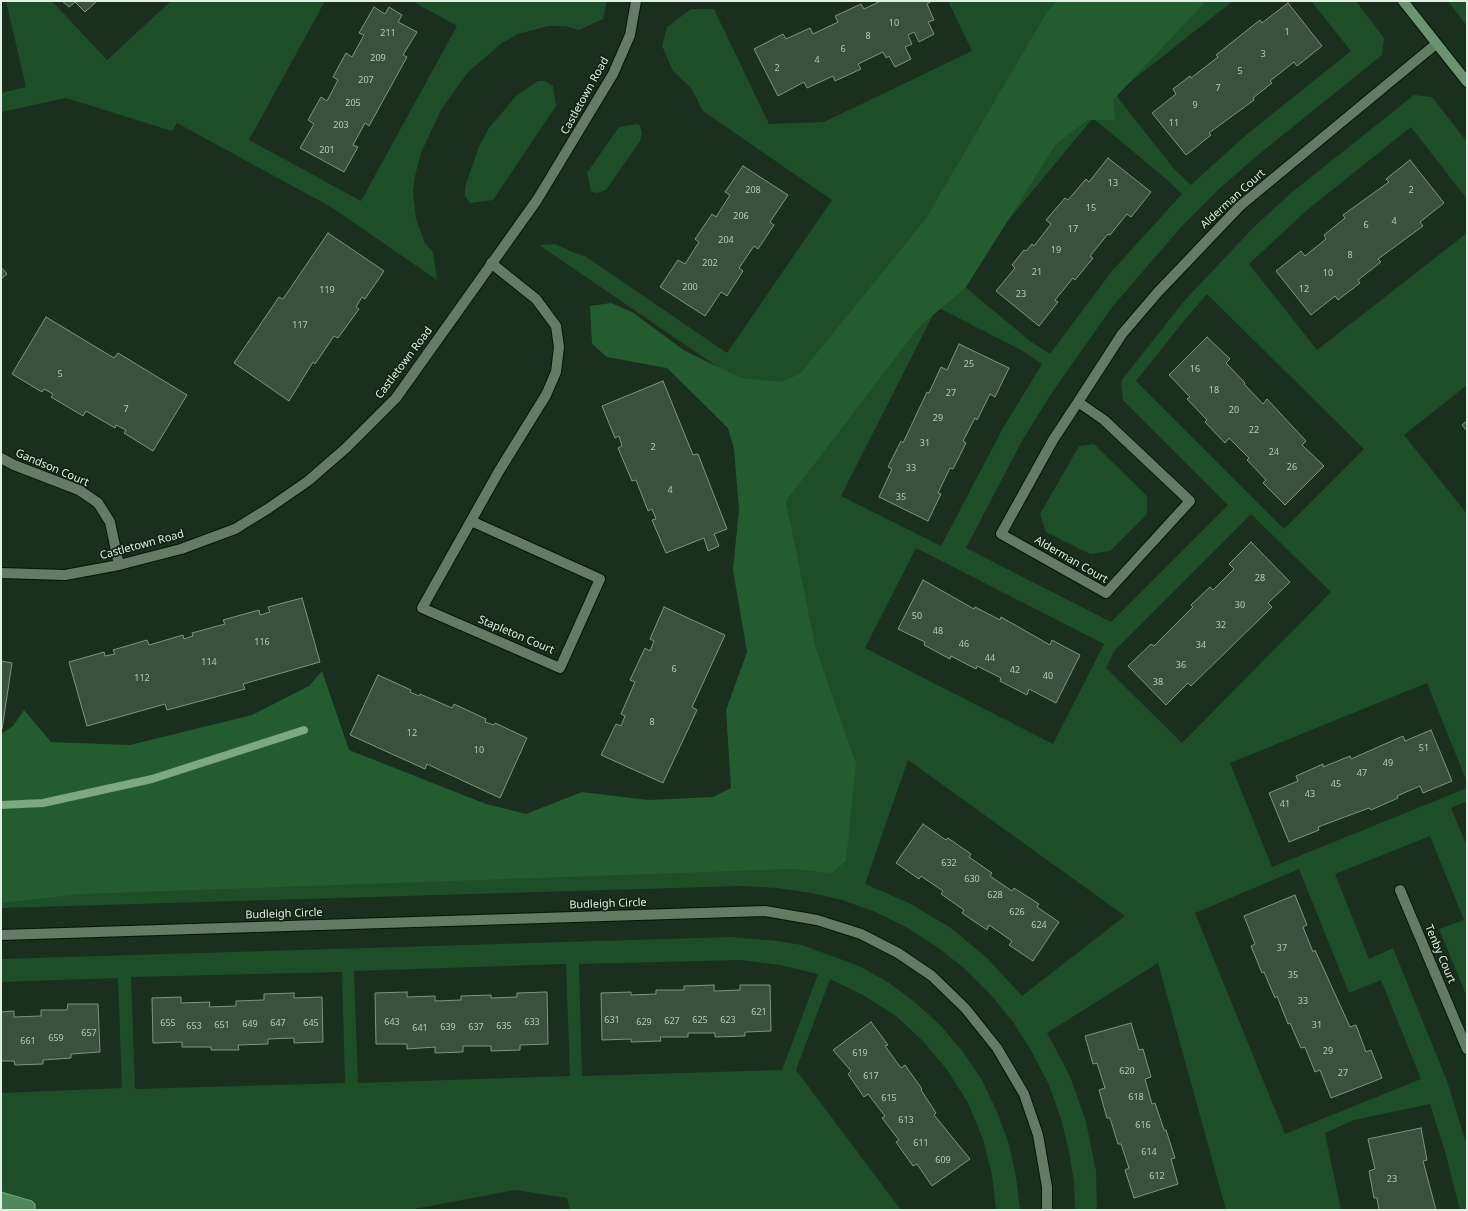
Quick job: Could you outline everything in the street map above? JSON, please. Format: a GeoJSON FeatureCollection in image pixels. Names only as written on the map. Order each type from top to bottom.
{"type":"FeatureCollection","features":[{"type":"Feature","properties":{"kind":"street","name":"Castletown Road"},"geometry":{"type":"LineString","coordinates":[[1,573],[65,575],[119,565],[181,549],[235,529],[308,481],[346,448],[396,398],[537,200],[613,74],[630,35],[636,1]]}},
{"type":"Feature","properties":{"kind":"street"},"geometry":{"type":"LineString","coordinates":[[1403,1],[1467,82]]}},
{"type":"Feature","properties":{"kind":"street","name":"Alderman Court"},"geometry":{"type":"LineString","coordinates":[[1078,402],[1104,420],[1190,501],[1106,594],[1001,534],[1053,440],[1122,334],[1158,292],[1240,206],[1436,44]]}},
{"type":"Feature","properties":{"kind":"street","name":"Stapleton Court"},"geometry":{"type":"LineString","coordinates":[[471,521],[600,579],[560,668],[422,608],[499,471],[546,395],[556,372],[559,347],[556,326],[536,299],[491,263]]}},
{"type":"Feature","properties":{"kind":"street","name":"Gandson Court"},"geometry":{"type":"LineString","coordinates":[[1,458],[14,465],[79,490],[98,503],[110,522],[119,565]]}},
{"type":"Feature","properties":{"kind":"street","name":"Tenby Court"},"geometry":{"type":"LineString","coordinates":[[1400,890],[1467,1049]]}},
{"type":"Feature","properties":{"kind":"street","name":"Budleigh Circle"},"geometry":{"type":"LineString","coordinates":[[1,935],[765,911],[817,920],[860,934],[898,953],[932,976],[965,1008],[997,1048],[1024,1094],[1038,1135],[1047,1187],[1047,1210]]}},
{"type":"Feature","properties":{"kind":"shaded area"},"geometry":{"type":"Polygon","coordinates":[[[6,1],[52,1],[107,60],[171,1],[325,1],[249,140],[361,201],[457,26],[412,1],[607,1],[603,19],[579,30],[565,26],[549,26],[518,34],[502,43],[468,72],[441,110],[421,153],[413,191],[416,219],[425,243],[433,252],[437,280],[331,207],[177,123],[172,131],[66,98],[1,112],[1,93],[26,87],[6,1]]]}},
{"type":"Feature","properties":{"kind":"shaded area"},"geometry":{"type":"Polygon","coordinates":[[[948,1],[1233,1],[1115,94],[1174,169],[1191,185],[1246,135],[1351,51],[1311,1],[1356,1],[1384,38],[1382,55],[1258,155],[1219,189],[1182,226],[1113,306],[1051,394],[1022,441],[966,548],[1111,622],[1228,505],[1123,400],[1121,381],[1185,300],[1254,227],[1291,193],[1414,95],[1432,97],[1467,142],[1467,199],[1411,127],[1306,211],[1249,264],[1317,350],[1467,233],[1467,385],[1404,435],[1467,514],[1467,782],[1427,683],[1230,763],[1272,867],[1467,788],[1467,801],[1451,808],[1467,846],[1467,997],[1439,929],[1464,920],[1430,836],[1335,874],[1369,959],[1393,948],[1447,1081],[1467,1146],[1467,1210],[1460,1210],[1446,1155],[1430,1104],[1354,1120],[1325,1133],[1341,1210],[1226,1210],[1158,963],[1047,1033],[1070,1076],[1086,1122],[1096,1171],[1097,1210],[1075,1210],[1074,1182],[1069,1151],[1061,1119],[1049,1085],[1032,1052],[1013,1022],[990,994],[964,968],[937,947],[906,927],[873,911],[842,900],[811,893],[777,888],[742,886],[1,908],[1,871],[847,843],[776,444],[794,419],[539,245],[555,244],[585,256],[727,353],[832,200],[703,111],[691,88],[673,71],[662,46],[667,27],[691,9],[714,9],[769,124],[824,122],[972,51],[948,1]],[[1093,118],[958,281],[1030,341],[1050,354],[1112,271],[1182,194],[1093,118]],[[1207,294],[1136,381],[1284,529],[1364,449],[1207,294]],[[937,307],[841,496],[941,546],[1003,428],[1042,364],[1021,350],[937,307]],[[1251,514],[1115,650],[1106,668],[1182,743],[1331,592],[1251,514]],[[916,548],[865,648],[1053,744],[1104,644],[916,548]],[[908,760],[865,884],[909,903],[951,928],[988,959],[1022,996],[1125,916],[908,760]],[[1299,869],[1195,913],[1285,1134],[1421,1079],[1381,980],[1349,993],[1299,869]]]}},
{"type":"Feature","properties":{"kind":"shaded area"},"geometry":{"type":"Polygon","coordinates":[[[1057,1],[1206,1],[1113,100],[1115,120],[1088,120],[1056,144],[966,287],[919,327],[786,501],[815,646],[856,764],[846,861],[832,873],[792,869],[82,894],[1,903],[1,734],[13,726],[24,710],[51,742],[130,745],[252,715],[309,686],[322,671],[349,750],[486,804],[526,814],[582,792],[648,800],[713,797],[731,788],[726,710],[747,652],[733,570],[739,509],[734,449],[728,428],[667,368],[607,357],[592,344],[590,306],[611,303],[632,312],[685,351],[741,378],[781,382],[800,374],[925,220],[1047,12],[1057,1]]]}},
{"type":"Feature","properties":{"kind":"shaded area"},"geometry":{"type":"Polygon","coordinates":[[[1448,1],[1467,1],[1467,26],[1448,1]]]}},
{"type":"Feature","properties":{"kind":"shaded area"},"geometry":{"type":"Polygon","coordinates":[[[538,81],[545,81],[553,86],[556,106],[493,200],[469,202],[465,196],[465,187],[479,146],[489,128],[516,96],[538,81]]]}},
{"type":"Feature","properties":{"kind":"shaded area"},"geometry":{"type":"Polygon","coordinates":[[[637,124],[640,126],[642,133],[640,141],[606,190],[597,193],[591,191],[587,173],[619,127],[637,124]]]}},
{"type":"Feature","properties":{"kind":"shaded area"},"geometry":{"type":"Polygon","coordinates":[[[1094,444],[1147,496],[1147,514],[1110,551],[1090,554],[1046,532],[1040,514],[1079,446],[1094,444]]]}},
{"type":"Feature","properties":{"kind":"shaded area"},"geometry":{"type":"Polygon","coordinates":[[[731,937],[778,941],[802,945],[859,966],[888,982],[916,1003],[941,1026],[963,1052],[982,1080],[997,1112],[1009,1144],[1016,1177],[1020,1210],[996,1210],[992,1175],[983,1139],[968,1103],[948,1071],[923,1041],[896,1016],[863,995],[830,979],[796,1070],[901,1210],[570,1210],[567,1198],[515,1190],[409,1210],[1,1210],[1,1093],[122,1088],[118,978],[1,982],[1,959],[731,937]],[[741,960],[579,964],[582,1076],[782,1070],[818,974],[780,965],[741,960]],[[566,964],[354,971],[358,1083],[570,1076],[566,964]],[[342,972],[131,977],[135,1089],[345,1083],[342,972]]]}},
{"type":"Feature","properties":{"kind":"shaded area"},"geometry":{"type":"Polygon","coordinates":[[[1,1192],[32,1201],[35,1204],[35,1210],[1,1210],[1,1192]]]}},
{"type":"Feature","properties":{"kind":"building"},"geometry":{"type":"Polygon","coordinates":[[[62,1],[97,1],[85,12],[75,2],[69,7],[62,1]]]}},
{"type":"Feature","properties":{"kind":"building"},"geometry":{"type":"Polygon","coordinates":[[[881,1],[932,1],[927,4],[934,20],[928,22],[934,34],[919,42],[914,32],[908,35],[912,44],[905,47],[911,59],[895,67],[889,56],[886,58],[883,52],[858,64],[861,69],[835,81],[833,76],[807,88],[804,82],[778,96],[754,49],[783,34],[786,39],[810,28],[813,34],[838,22],[835,16],[861,4],[864,9],[881,1]]]}},
{"type":"Feature","properties":{"kind":"building"},"geometry":{"type":"Polygon","coordinates":[[[1288,3],[1322,46],[1297,66],[1294,62],[1270,81],[1272,83],[1253,98],[1254,100],[1209,133],[1211,135],[1186,155],[1152,113],[1176,94],[1173,89],[1190,76],[1191,78],[1218,57],[1216,55],[1260,20],[1262,23],[1288,3]]]}},
{"type":"Feature","properties":{"kind":"building"},"geometry":{"type":"Polygon","coordinates":[[[374,7],[385,14],[389,7],[402,15],[398,22],[417,32],[403,55],[407,57],[369,126],[365,123],[353,145],[358,147],[344,172],[300,148],[314,124],[308,120],[321,97],[327,101],[338,80],[333,77],[346,53],[352,57],[364,35],[359,33],[374,7]]]}},
{"type":"Feature","properties":{"kind":"building"},"geometry":{"type":"Polygon","coordinates":[[[1108,158],[1151,192],[1131,217],[1127,214],[1110,235],[1108,234],[1090,256],[1093,258],[1075,280],[1073,278],[1055,300],[1058,302],[1039,326],[996,291],[1015,268],[1012,265],[1024,250],[1026,251],[1032,244],[1034,246],[1051,224],[1046,220],[1065,198],[1068,200],[1086,179],[1089,182],[1108,158]]]}},
{"type":"Feature","properties":{"kind":"building"},"geometry":{"type":"Polygon","coordinates":[[[1410,160],[1444,203],[1420,222],[1423,226],[1378,259],[1381,262],[1358,280],[1360,283],[1338,300],[1335,296],[1311,315],[1276,271],[1301,251],[1305,256],[1326,239],[1324,235],[1345,218],[1343,215],[1389,182],[1386,179],[1410,160]]]}},
{"type":"Feature","properties":{"kind":"building"},"geometry":{"type":"Polygon","coordinates":[[[743,166],[788,195],[770,222],[774,225],[758,249],[754,246],[739,268],[743,271],[727,296],[721,292],[705,316],[660,287],[678,260],[685,264],[699,242],[695,239],[712,214],[716,217],[730,195],[725,192],[743,166]]]}},
{"type":"Feature","properties":{"kind":"building"},"geometry":{"type":"Polygon","coordinates":[[[328,233],[384,271],[365,299],[362,297],[356,307],[359,309],[338,338],[334,336],[315,364],[313,362],[289,401],[234,363],[279,297],[283,299],[328,233]]]}},
{"type":"Feature","properties":{"kind":"building"},"geometry":{"type":"Polygon","coordinates":[[[1,267],[7,274],[1,279],[1,267]]]}},
{"type":"Feature","properties":{"kind":"building"},"geometry":{"type":"Polygon","coordinates":[[[46,317],[114,358],[118,353],[187,395],[153,451],[124,433],[126,430],[116,425],[115,428],[86,411],[83,416],[51,397],[53,394],[44,389],[42,392],[12,374],[46,317]]]}},
{"type":"Feature","properties":{"kind":"building"},"geometry":{"type":"Polygon","coordinates":[[[1207,337],[1230,359],[1226,363],[1245,383],[1244,384],[1263,404],[1267,399],[1306,441],[1302,445],[1324,466],[1285,505],[1263,483],[1266,480],[1247,460],[1249,458],[1229,438],[1225,443],[1205,422],[1207,420],[1187,399],[1190,397],[1169,375],[1207,337]]]}},
{"type":"Feature","properties":{"kind":"building"},"geometry":{"type":"Polygon","coordinates":[[[959,344],[1009,368],[995,397],[990,394],[977,420],[975,418],[963,441],[966,443],[953,469],[950,468],[938,493],[941,494],[928,521],[879,497],[892,469],[888,467],[901,441],[903,443],[927,392],[929,393],[941,367],[947,370],[959,344]]]}},
{"type":"Feature","properties":{"kind":"building"},"geometry":{"type":"Polygon","coordinates":[[[663,381],[693,455],[698,454],[727,529],[714,534],[719,546],[708,551],[704,538],[666,553],[652,520],[656,519],[652,509],[648,511],[636,480],[632,481],[618,448],[622,446],[619,436],[615,438],[602,406],[663,381]]]}},
{"type":"Feature","properties":{"kind":"building"},"geometry":{"type":"Polygon","coordinates":[[[1467,421],[1467,431],[1462,425],[1467,421]]]}},
{"type":"Feature","properties":{"kind":"building"},"geometry":{"type":"Polygon","coordinates":[[[1251,542],[1290,582],[1268,603],[1272,607],[1191,686],[1188,683],[1166,705],[1128,666],[1151,644],[1154,646],[1193,607],[1191,605],[1210,587],[1213,590],[1234,569],[1229,564],[1251,542]]]}},
{"type":"Feature","properties":{"kind":"building"},"geometry":{"type":"Polygon","coordinates":[[[923,580],[974,609],[975,607],[1000,620],[1001,617],[1050,645],[1052,640],[1080,655],[1056,703],[1029,689],[1027,695],[1000,681],[1001,678],[977,666],[976,669],[951,656],[950,659],[924,645],[925,642],[898,629],[923,580]]]}},
{"type":"Feature","properties":{"kind":"building"},"geometry":{"type":"Polygon","coordinates":[[[302,598],[320,662],[243,684],[245,689],[167,710],[165,704],[87,726],[69,662],[104,652],[105,656],[115,654],[113,650],[147,640],[149,645],[183,635],[184,639],[193,636],[192,633],[225,624],[223,620],[259,610],[260,615],[270,612],[268,607],[302,598]]]}},
{"type":"Feature","properties":{"kind":"building"},"geometry":{"type":"Polygon","coordinates":[[[664,607],[725,635],[692,707],[697,710],[663,783],[601,755],[616,724],[621,726],[625,716],[621,714],[635,682],[630,680],[645,648],[650,651],[654,641],[650,639],[664,607]]]}},
{"type":"Feature","properties":{"kind":"building"},"geometry":{"type":"Polygon","coordinates":[[[1,661],[12,663],[2,729],[1,729],[1,661]]]}},
{"type":"Feature","properties":{"kind":"building"},"geometry":{"type":"Polygon","coordinates":[[[378,675],[411,690],[410,692],[419,696],[420,694],[452,708],[454,704],[486,719],[485,722],[494,725],[495,723],[527,738],[500,798],[427,764],[425,769],[350,735],[378,675]]]}},
{"type":"Feature","properties":{"kind":"building"},"geometry":{"type":"Polygon","coordinates":[[[1431,730],[1452,781],[1423,793],[1420,786],[1371,810],[1369,808],[1318,827],[1319,830],[1289,842],[1269,793],[1298,781],[1296,776],[1323,764],[1323,767],[1350,756],[1351,759],[1403,736],[1405,741],[1431,730]]]}},
{"type":"Feature","properties":{"kind":"building"},"geometry":{"type":"Polygon","coordinates":[[[923,824],[946,840],[948,838],[971,854],[969,857],[992,873],[990,876],[1012,891],[1014,888],[1039,904],[1037,907],[1059,922],[1033,961],[1009,945],[1012,941],[989,925],[987,930],[962,913],[964,910],[941,894],[943,891],[921,876],[919,879],[896,863],[923,824]]]}},
{"type":"Feature","properties":{"kind":"building"},"geometry":{"type":"Polygon","coordinates":[[[1295,895],[1307,925],[1303,927],[1313,952],[1315,950],[1350,1027],[1356,1025],[1366,1052],[1371,1050],[1382,1078],[1331,1098],[1320,1070],[1315,1072],[1305,1047],[1301,1048],[1290,1023],[1288,1024],[1277,996],[1275,998],[1264,972],[1262,973],[1251,946],[1255,944],[1244,916],[1295,895]]]}},
{"type":"Feature","properties":{"kind":"building"},"geometry":{"type":"Polygon","coordinates":[[[714,985],[714,991],[740,990],[740,985],[770,985],[771,1031],[745,1032],[745,1036],[715,1037],[715,1033],[688,1033],[688,1037],[660,1037],[661,1041],[631,1042],[631,1039],[602,1040],[601,993],[631,992],[631,995],[656,994],[656,990],[684,990],[684,986],[714,985]]]}},
{"type":"Feature","properties":{"kind":"building"},"geometry":{"type":"Polygon","coordinates":[[[407,992],[407,997],[435,996],[435,1001],[461,1000],[461,996],[491,995],[491,998],[517,997],[517,993],[547,992],[548,1044],[520,1045],[520,1050],[491,1051],[491,1046],[463,1046],[463,1052],[435,1053],[435,1047],[407,1049],[407,1044],[376,1044],[375,993],[407,992]]]}},
{"type":"Feature","properties":{"kind":"building"},"geometry":{"type":"Polygon","coordinates":[[[294,993],[294,998],[322,997],[323,1042],[294,1043],[294,1038],[268,1039],[268,1044],[238,1045],[239,1050],[211,1050],[211,1047],[182,1047],[182,1042],[153,1043],[152,998],[181,997],[181,1003],[210,1002],[209,1007],[236,1006],[236,1001],[264,1000],[264,994],[294,993]]]}},
{"type":"Feature","properties":{"kind":"building"},"geometry":{"type":"Polygon","coordinates":[[[68,1004],[98,1004],[100,1052],[71,1054],[71,1058],[43,1060],[43,1064],[15,1065],[14,1061],[1,1061],[1,1012],[14,1011],[14,1017],[41,1016],[41,1010],[67,1010],[68,1004]]]}},
{"type":"Feature","properties":{"kind":"building"},"geometry":{"type":"Polygon","coordinates":[[[871,1022],[888,1045],[885,1046],[901,1068],[905,1065],[922,1089],[921,1090],[936,1113],[934,1115],[970,1159],[932,1186],[917,1164],[913,1166],[896,1142],[899,1140],[882,1118],[885,1116],[868,1094],[864,1097],[848,1074],[851,1071],[833,1050],[871,1022]]]}},
{"type":"Feature","properties":{"kind":"building"},"geometry":{"type":"Polygon","coordinates":[[[1131,1023],[1139,1050],[1143,1049],[1151,1077],[1145,1079],[1152,1104],[1155,1103],[1175,1158],[1171,1159],[1178,1184],[1134,1198],[1125,1170],[1129,1168],[1121,1144],[1118,1144],[1110,1118],[1107,1118],[1099,1090],[1105,1088],[1097,1063],[1093,1064],[1085,1036],[1131,1023]]]}},
{"type":"Feature","properties":{"kind":"building"},"geometry":{"type":"Polygon","coordinates":[[[1421,1128],[1427,1160],[1423,1161],[1436,1210],[1379,1210],[1377,1198],[1374,1198],[1369,1171],[1375,1169],[1368,1139],[1421,1128]]]}},
{"type":"Feature","properties":{"kind":"waterway"},"geometry":{"type":"LineString","coordinates":[[1,805],[43,803],[152,779],[304,730]]}}]}
